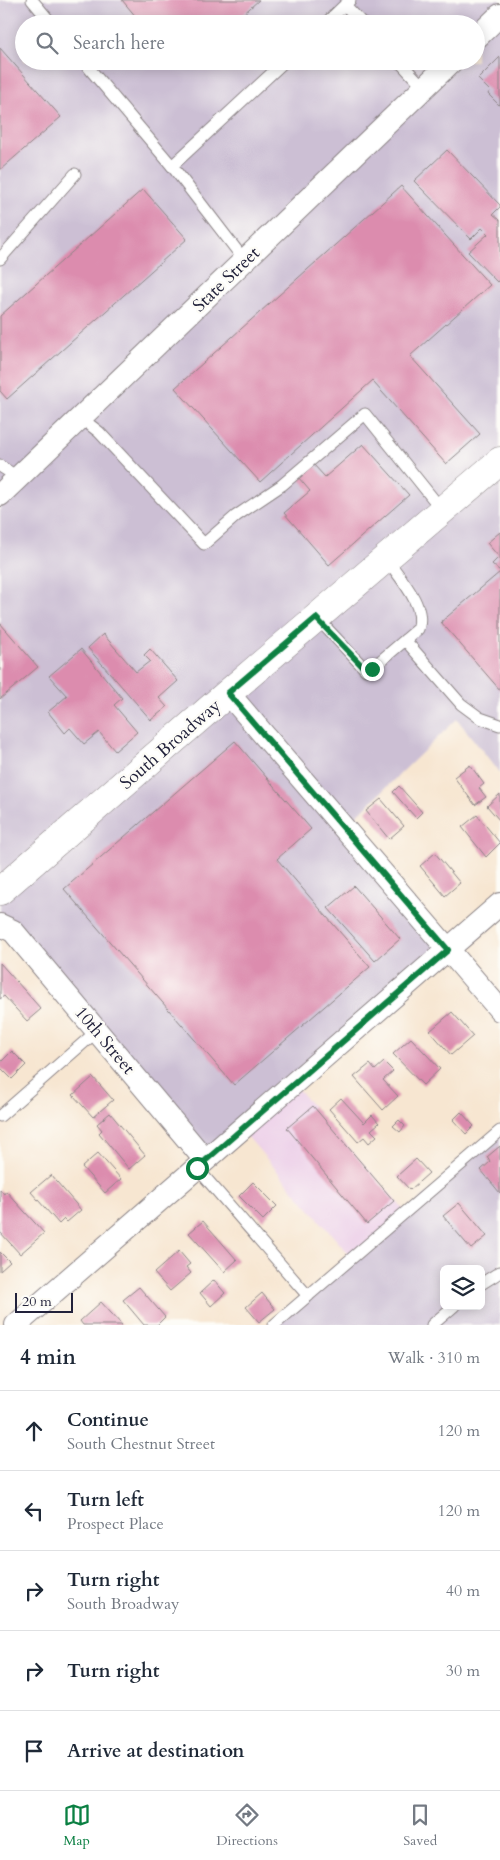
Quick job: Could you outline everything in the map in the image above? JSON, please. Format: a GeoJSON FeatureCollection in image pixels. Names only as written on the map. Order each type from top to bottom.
{"type":"FeatureCollection","features":[{"type":"Feature","properties":{"kind":"street"},"geometry":{"type":"LineString","coordinates":[[485,29],[500,15]]}},
{"type":"Feature","properties":{"kind":"street","name":"State Street"},"geometry":{"type":"LineString","coordinates":[[0,495],[443,70]]}},
{"type":"Feature","properties":{"kind":"street","name":"South Broadway"},"geometry":{"type":"LineString","coordinates":[[0,891],[500,461]]}},
{"type":"Feature","properties":{"kind":"street"},"geometry":{"type":"LineString","coordinates":[[228,693],[500,1010]]}},
{"type":"Feature","properties":{"kind":"street"},"geometry":{"type":"LineString","coordinates":[[16,1325],[500,904]]}},
{"type":"Feature","properties":{"kind":"street","name":"10th Street"},"geometry":{"type":"LineString","coordinates":[[0,925],[13,931],[97,1031],[201,1164]]}},
{"type":"Feature","properties":{"kind":"lane"},"geometry":{"type":"LineString","coordinates":[[32,0],[44,15]]}},
{"type":"Feature","properties":{"kind":"lane"},"geometry":{"type":"LineString","coordinates":[[334,15],[348,2],[357,15]]}},
{"type":"Feature","properties":{"kind":"lane"},"geometry":{"type":"LineString","coordinates":[[91,70],[172,166],[244,261]]}},
{"type":"Feature","properties":{"kind":"lane"},"geometry":{"type":"LineString","coordinates":[[172,166],[274,70]]}},
{"type":"Feature","properties":{"kind":"lane"},"geometry":{"type":"LineString","coordinates":[[407,70],[424,88]]}},
{"type":"Feature","properties":{"kind":"lane"},"geometry":{"type":"LineString","coordinates":[[0,259],[75,174]]}},
{"type":"Feature","properties":{"kind":"lane"},"geometry":{"type":"LineString","coordinates":[[81,418],[99,432],[204,544],[236,516],[282,485],[365,414],[442,510]]}},
{"type":"Feature","properties":{"kind":"lane"},"geometry":{"type":"LineString","coordinates":[[0,466],[19,478]]}},
{"type":"Feature","properties":{"kind":"lane"},"geometry":{"type":"LineString","coordinates":[[316,618],[366,670],[372,669],[418,630],[421,622],[418,606],[386,558]]}},
{"type":"Feature","properties":{"kind":"lane"},"geometry":{"type":"LineString","coordinates":[[405,640],[461,704],[480,718],[500,725]]}},
{"type":"Feature","properties":{"kind":"lane"},"geometry":{"type":"LineString","coordinates":[[0,1116],[97,1031]]}},
{"type":"Feature","properties":{"kind":"lane"},"geometry":{"type":"LineString","coordinates":[[274,1325],[500,1131]]}},
{"type":"Feature","properties":{"kind":"lane","name":"10th Street"},"geometry":{"type":"LineString","coordinates":[[201,1164],[308,1296]]}},
{"type":"Feature","properties":{"kind":"lane"},"geometry":{"type":"LineString","coordinates":[[485,1281],[500,1272]]}},
{"type":"Feature","properties":{"kind":"lane"},"geometry":{"type":"LineString","coordinates":[[432,1325],[449,1310]]}},
{"type":"Feature","properties":{"kind":"shaded area"},"geometry":{"type":"Polygon","coordinates":[[[0,0],[500,0],[500,773],[457,719],[344,828],[448,950],[205,1160],[0,925],[0,0]]]}},
{"type":"Feature","properties":{"kind":"shaded area"},"geometry":{"type":"Polygon","coordinates":[[[293,1084],[406,1212],[352,1258],[241,1129],[293,1084]]]}},
{"type":"Feature","properties":{"kind":"shaded area"},"geometry":{"type":"Polygon","coordinates":[[[500,1131],[500,1325],[274,1325],[500,1131]]]}},
{"type":"Feature","properties":{"kind":"building"},"geometry":{"type":"Polygon","coordinates":[[[122,0],[259,0],[242,15],[134,15],[122,0]]]}},
{"type":"Feature","properties":{"kind":"building"},"geometry":{"type":"Polygon","coordinates":[[[0,48],[15,65],[15,70],[19,70],[61,117],[0,170],[0,48]]]}},
{"type":"Feature","properties":{"kind":"building"},"geometry":{"type":"Polygon","coordinates":[[[500,57],[500,106],[488,94],[490,91],[478,79],[500,57]]]}},
{"type":"Feature","properties":{"kind":"building"},"geometry":{"type":"Polygon","coordinates":[[[447,150],[500,205],[493,214],[500,220],[500,279],[497,282],[468,252],[488,234],[482,228],[471,239],[414,181],[447,150]]]}},
{"type":"Feature","properties":{"kind":"building"},"geometry":{"type":"Polygon","coordinates":[[[401,186],[490,285],[410,356],[480,434],[446,464],[373,380],[260,482],[175,388],[401,186]]]}},
{"type":"Feature","properties":{"kind":"building"},"geometry":{"type":"Polygon","coordinates":[[[143,189],[187,239],[7,399],[0,391],[0,316],[143,189]]]}},
{"type":"Feature","properties":{"kind":"building"},"geometry":{"type":"Polygon","coordinates":[[[363,444],[409,495],[329,565],[284,513],[310,491],[298,477],[313,464],[325,477],[363,444]]]}},
{"type":"Feature","properties":{"kind":"building"},"geometry":{"type":"Polygon","coordinates":[[[500,532],[500,571],[492,564],[499,557],[487,543],[500,532]]]}},
{"type":"Feature","properties":{"kind":"building"},"geometry":{"type":"Polygon","coordinates":[[[500,572],[500,690],[441,622],[500,572]]]}},
{"type":"Feature","properties":{"kind":"building"},"geometry":{"type":"Polygon","coordinates":[[[0,623],[38,667],[0,699],[0,623]]]}},
{"type":"Feature","properties":{"kind":"building"},"geometry":{"type":"Polygon","coordinates":[[[103,634],[136,672],[150,661],[144,655],[150,649],[178,681],[159,698],[167,707],[151,720],[88,648],[103,634]]]}},
{"type":"Feature","properties":{"kind":"building"},"geometry":{"type":"Polygon","coordinates":[[[81,649],[122,698],[114,705],[137,732],[115,751],[99,732],[84,744],[70,728],[65,733],[48,712],[67,696],[49,676],[81,649]]]}},
{"type":"Feature","properties":{"kind":"building"},"geometry":{"type":"Polygon","coordinates":[[[235,741],[311,829],[277,859],[370,967],[234,1085],[64,889],[235,741]]]}},
{"type":"Feature","properties":{"kind":"building"},"geometry":{"type":"Polygon","coordinates":[[[470,765],[484,784],[479,788],[486,797],[475,805],[454,777],[470,765]]]}},
{"type":"Feature","properties":{"kind":"building"},"geometry":{"type":"Polygon","coordinates":[[[399,786],[422,812],[416,818],[393,792],[399,786]]]}},
{"type":"Feature","properties":{"kind":"building"},"geometry":{"type":"Polygon","coordinates":[[[500,794],[500,821],[487,806],[500,794]]]}},
{"type":"Feature","properties":{"kind":"building"},"geometry":{"type":"Polygon","coordinates":[[[381,799],[404,826],[389,839],[366,811],[381,799]]]}},
{"type":"Feature","properties":{"kind":"building"},"geometry":{"type":"Polygon","coordinates":[[[477,815],[500,843],[486,857],[462,827],[477,815]]]}},
{"type":"Feature","properties":{"kind":"building"},"geometry":{"type":"Polygon","coordinates":[[[435,853],[460,883],[445,896],[420,866],[435,853]]]}},
{"type":"Feature","properties":{"kind":"building"},"geometry":{"type":"Polygon","coordinates":[[[354,886],[400,939],[375,961],[328,908],[354,886]]]}},
{"type":"Feature","properties":{"kind":"building"},"geometry":{"type":"Polygon","coordinates":[[[0,963],[41,1009],[27,1021],[4,996],[0,999],[0,963]]]}},
{"type":"Feature","properties":{"kind":"building"},"geometry":{"type":"Polygon","coordinates":[[[452,1012],[473,1036],[451,1055],[430,1031],[452,1012]]]}},
{"type":"Feature","properties":{"kind":"building"},"geometry":{"type":"Polygon","coordinates":[[[411,1038],[440,1069],[423,1085],[393,1054],[411,1038]]]}},
{"type":"Feature","properties":{"kind":"building"},"geometry":{"type":"Polygon","coordinates":[[[12,1051],[26,1065],[12,1079],[0,1067],[0,1063],[12,1051]]]}},
{"type":"Feature","properties":{"kind":"building"},"geometry":{"type":"Polygon","coordinates":[[[384,1062],[393,1071],[383,1080],[398,1096],[383,1110],[354,1077],[370,1064],[375,1070],[384,1062]]]}},
{"type":"Feature","properties":{"kind":"building"},"geometry":{"type":"Polygon","coordinates":[[[93,1077],[113,1100],[93,1117],[73,1095],[93,1077]]]}},
{"type":"Feature","properties":{"kind":"building"},"geometry":{"type":"Polygon","coordinates":[[[341,1098],[364,1123],[372,1115],[379,1123],[371,1130],[377,1136],[369,1143],[364,1137],[358,1142],[329,1109],[341,1098]]]}},
{"type":"Feature","properties":{"kind":"building"},"geometry":{"type":"Polygon","coordinates":[[[313,1106],[394,1201],[367,1224],[287,1128],[313,1106]]]}},
{"type":"Feature","properties":{"kind":"building"},"geometry":{"type":"Polygon","coordinates":[[[461,1112],[474,1126],[466,1134],[453,1120],[461,1112]]]}},
{"type":"Feature","properties":{"kind":"building"},"geometry":{"type":"Polygon","coordinates":[[[110,1113],[145,1155],[129,1169],[99,1133],[102,1130],[97,1124],[110,1113]]]}},
{"type":"Feature","properties":{"kind":"building"},"geometry":{"type":"Polygon","coordinates":[[[399,1120],[405,1126],[400,1132],[393,1126],[399,1120]]]}},
{"type":"Feature","properties":{"kind":"building"},"geometry":{"type":"Polygon","coordinates":[[[500,1146],[500,1193],[481,1170],[490,1162],[487,1157],[500,1146]]]}},
{"type":"Feature","properties":{"kind":"building"},"geometry":{"type":"Polygon","coordinates":[[[98,1153],[121,1179],[105,1193],[82,1167],[98,1153]]]}},
{"type":"Feature","properties":{"kind":"building"},"geometry":{"type":"Polygon","coordinates":[[[416,1159],[429,1173],[410,1190],[397,1176],[416,1159]]]}},
{"type":"Feature","properties":{"kind":"building"},"geometry":{"type":"Polygon","coordinates":[[[51,1175],[81,1210],[67,1222],[64,1219],[59,1224],[31,1192],[51,1175]]]}},
{"type":"Feature","properties":{"kind":"building"},"geometry":{"type":"Polygon","coordinates":[[[253,1182],[277,1206],[263,1220],[239,1196],[253,1182]]]}},
{"type":"Feature","properties":{"kind":"building"},"geometry":{"type":"Polygon","coordinates":[[[0,1189],[4,1194],[6,1191],[44,1233],[20,1254],[0,1232],[0,1189]]]}},
{"type":"Feature","properties":{"kind":"building"},"geometry":{"type":"Polygon","coordinates":[[[459,1203],[487,1236],[471,1249],[443,1216],[459,1203]]]}},
{"type":"Feature","properties":{"kind":"building"},"geometry":{"type":"Polygon","coordinates":[[[203,1221],[237,1260],[224,1272],[189,1233],[203,1221]]]}},
{"type":"Feature","properties":{"kind":"building"},"geometry":{"type":"Polygon","coordinates":[[[179,1251],[190,1264],[186,1267],[191,1273],[170,1291],[154,1273],[179,1251]]]}},
{"type":"Feature","properties":{"kind":"building"},"geometry":{"type":"Polygon","coordinates":[[[0,1252],[10,1262],[0,1271],[0,1252]]]}},
{"type":"Feature","properties":{"kind":"building"},"geometry":{"type":"Polygon","coordinates":[[[214,1280],[225,1293],[211,1306],[200,1293],[214,1280]]]}},
{"type":"Feature","properties":{"kind":"building"},"geometry":{"type":"Polygon","coordinates":[[[139,1287],[165,1317],[157,1325],[144,1325],[123,1300],[139,1287]]]}},
{"type":"Feature","properties":{"kind":"building"},"geometry":{"type":"Polygon","coordinates":[[[262,1293],[275,1309],[259,1322],[246,1307],[262,1293]]]}},
{"type":"Feature","properties":{"kind":"building"},"geometry":{"type":"Polygon","coordinates":[[[101,1302],[122,1325],[83,1325],[80,1321],[101,1302]]]}},
{"type":"Feature","properties":{"kind":"route"},"geometry":{"type":"LineString","coordinates":[[197,1168],[448,950],[228,693],[316,618],[366,670],[372,669]]}}]}
